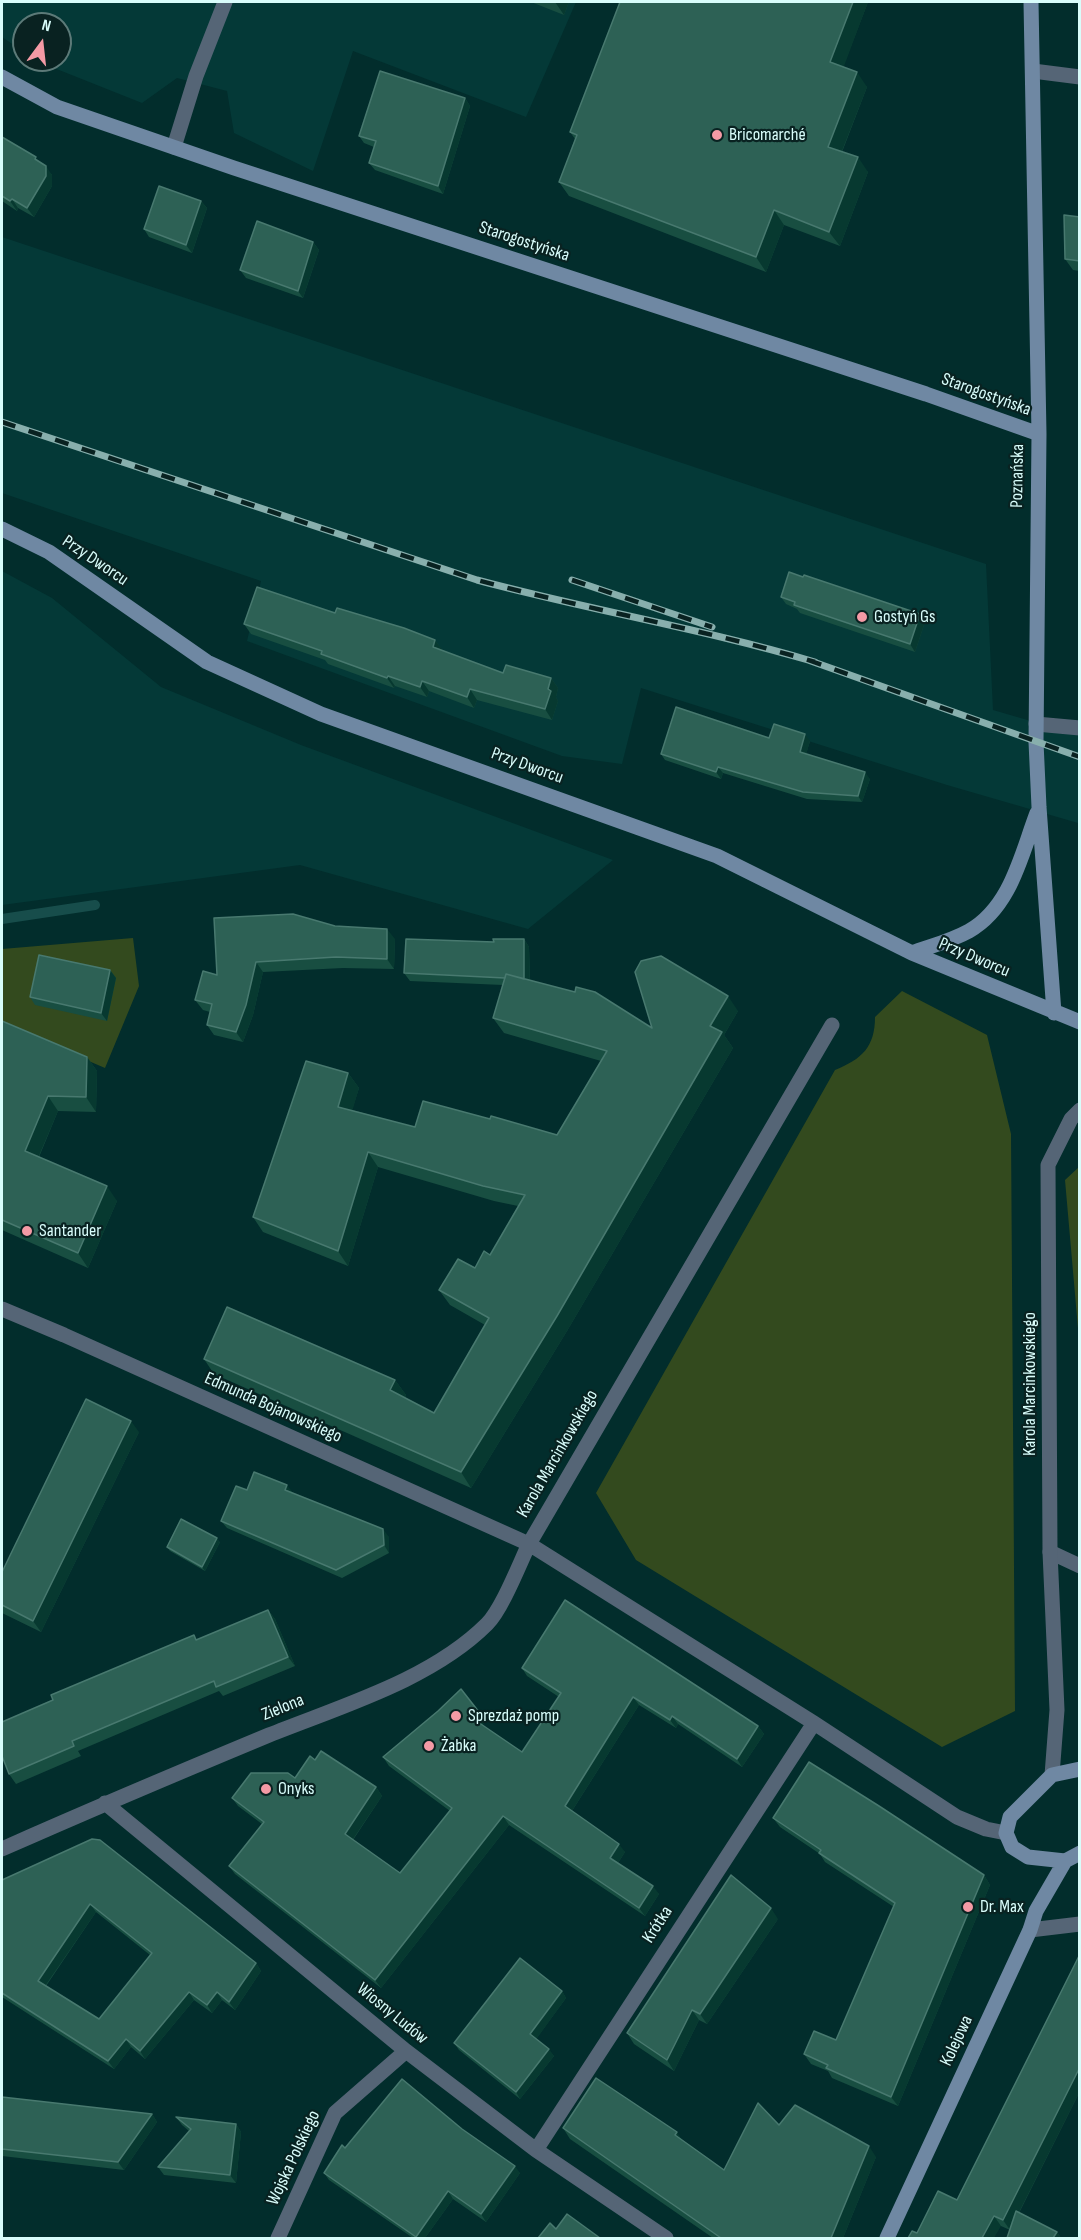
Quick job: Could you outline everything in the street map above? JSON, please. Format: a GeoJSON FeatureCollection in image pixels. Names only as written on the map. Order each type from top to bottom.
{"type":"FeatureCollection","features":[{"type":"Feature","properties":{"kind":"street"},"geometry":{"type":"LineString","coordinates":[[174,147],[196,76],[225,2]]}},
{"type":"Feature","properties":{"kind":"street","name":"Poznańska"},"geometry":{"type":"LineString","coordinates":[[1031,2],[1039,434],[1036,724],[1039,807],[1054,1013]]}},
{"type":"Feature","properties":{"kind":"street"},"geometry":{"type":"LineString","coordinates":[[1033,71],[1080,77]]}},
{"type":"Feature","properties":{"kind":"street","name":"Starogostyńska"},"geometry":{"type":"LineString","coordinates":[[2,77],[57,106],[174,147],[926,394],[1039,434]]}},
{"type":"Feature","properties":{"kind":"street","name":"Przy Dworcu"},"geometry":{"type":"LineString","coordinates":[[2,529],[49,552],[207,662],[321,714],[717,856],[912,952],[1054,1013]]}},
{"type":"Feature","properties":{"kind":"street"},"geometry":{"type":"LineString","coordinates":[[1036,724],[1080,728]]}},
{"type":"Feature","properties":{"kind":"street","name":"Poznańska"},"geometry":{"type":"LineString","coordinates":[[912,952],[951,940],[969,931],[984,921],[998,906],[1009,889],[1039,807]]}},
{"type":"Feature","properties":{"kind":"street"},"geometry":{"type":"LineString","coordinates":[[1054,1013],[1080,1022]]}},
{"type":"Feature","properties":{"kind":"street","name":"Karola Marcinkowskiego"},"geometry":{"type":"LineString","coordinates":[[832,1025],[529,1544],[957,1816],[986,1829],[1006,1833]]}},
{"type":"Feature","properties":{"kind":"street","name":"Karola Marcinkowskiego"},"geometry":{"type":"LineString","coordinates":[[1052,1775],[1057,1710],[1050,1552],[1048,1164],[1071,1119],[1080,1110]]}},
{"type":"Feature","properties":{"kind":"street","name":"Edmunda Bojanowskiego"},"geometry":{"type":"LineString","coordinates":[[2,1309],[529,1544]]}},
{"type":"Feature","properties":{"kind":"street","name":"Zielona"},"geometry":{"type":"LineString","coordinates":[[2,1849],[105,1803],[399,1682],[448,1655],[488,1623],[509,1587],[529,1544]]}},
{"type":"Feature","properties":{"kind":"street"},"geometry":{"type":"LineString","coordinates":[[1050,1552],[1080,1566]]}},
{"type":"Feature","properties":{"kind":"street","name":"Krótka"},"geometry":{"type":"LineString","coordinates":[[536,2150],[814,1723]]}},
{"type":"Feature","properties":{"kind":"street"},"geometry":{"type":"LineString","coordinates":[[1080,1769],[1052,1775],[1010,1816],[1006,1833],[1012,1846],[1028,1857],[1065,1861],[1080,1853]]}},
{"type":"Feature","properties":{"kind":"street","name":"Wiosny Ludów"},"geometry":{"type":"LineString","coordinates":[[105,1803],[406,2051],[536,2150],[666,2238]]}},
{"type":"Feature","properties":{"kind":"street","name":"Kolejowa"},"geometry":{"type":"LineString","coordinates":[[887,2238],[1030,1930],[1036,1911],[1065,1861]]}},
{"type":"Feature","properties":{"kind":"street"},"geometry":{"type":"LineString","coordinates":[[1030,1930],[1080,1924]]}},
{"type":"Feature","properties":{"kind":"street","name":"Wojska Polskiego"},"geometry":{"type":"LineString","coordinates":[[278,2238],[335,2113],[406,2051]]}},
{"type":"Feature","properties":{"kind":"shaded area"},"geometry":{"type":"Polygon","coordinates":[[[2,2],[576,2],[526,117],[353,51],[313,171],[234,133],[227,91],[177,78],[142,103],[64,72],[72,72],[72,12],[12,12],[12,44],[2,37],[2,2]]]}},
{"type":"Feature","properties":{"kind":"shaded area"},"geometry":{"type":"Polygon","coordinates":[[[2,237],[986,564],[993,710],[1079,735],[1079,844],[1078,823],[947,785],[641,688],[622,764],[562,756],[247,641],[261,581],[2,493],[2,237]]]}},
{"type":"Feature","properties":{"kind":"shaded area"},"geometry":{"type":"Polygon","coordinates":[[[2,571],[52,598],[161,687],[301,745],[613,860],[528,929],[300,865],[2,905],[2,571]]]}},
{"type":"Feature","properties":{"kind":"green space"},"geometry":{"type":"Polygon","coordinates":[[[133,938],[139,986],[105,1068],[2,1024],[2,949],[133,938]]]}},
{"type":"Feature","properties":{"kind":"green space"},"geometry":{"type":"Polygon","coordinates":[[[902,991],[987,1035],[1011,1134],[1015,1711],[942,1747],[636,1560],[596,1493],[835,1070],[853,1061],[865,1051],[873,1036],[875,1017],[902,991]]]}},
{"type":"Feature","properties":{"kind":"green space"},"geometry":{"type":"Polygon","coordinates":[[[1079,1167],[1079,1340],[1065,1180],[1079,1167]]]}},
{"type":"Feature","properties":{"kind":"building","name":"Bricomarché"},"geometry":{"type":"Polygon","coordinates":[[[620,2],[853,2],[830,62],[857,72],[828,147],[858,157],[829,232],[774,210],[756,257],[559,182],[577,135],[570,132],[620,2]]]}},
{"type":"Feature","properties":{"kind":"building"},"geometry":{"type":"Polygon","coordinates":[[[380,71],[465,98],[438,186],[369,163],[376,141],[359,136],[380,71]]]}},
{"type":"Feature","properties":{"kind":"building"},"geometry":{"type":"Polygon","coordinates":[[[2,137],[36,157],[35,159],[46,166],[46,176],[27,208],[2,196],[2,137]]]}},
{"type":"Feature","properties":{"kind":"building"},"geometry":{"type":"Polygon","coordinates":[[[159,186],[201,201],[186,245],[144,229],[159,186]]]}},
{"type":"Feature","properties":{"kind":"building"},"geometry":{"type":"Polygon","coordinates":[[[1064,215],[1080,217],[1080,261],[1065,259],[1064,215]]]}},
{"type":"Feature","properties":{"kind":"building"},"geometry":{"type":"Polygon","coordinates":[[[257,221],[313,242],[298,291],[240,270],[257,221]]]}},
{"type":"Feature","properties":{"kind":"building","name":"Gostyń Gs"},"geometry":{"type":"Polygon","coordinates":[[[789,572],[920,614],[910,644],[794,605],[795,602],[781,597],[789,572]]]}},
{"type":"Feature","properties":{"kind":"building"},"geometry":{"type":"Polygon","coordinates":[[[257,587],[335,613],[337,608],[404,628],[435,640],[433,647],[503,673],[506,665],[551,678],[548,689],[551,691],[545,709],[470,689],[467,697],[422,681],[420,687],[388,676],[387,678],[321,654],[322,651],[244,624],[257,587]]]}},
{"type":"Feature","properties":{"kind":"building"},"geometry":{"type":"Polygon","coordinates":[[[676,707],[769,738],[774,724],[805,734],[800,752],[865,772],[858,796],[803,792],[718,767],[716,772],[661,754],[676,707]]]}},
{"type":"Feature","properties":{"kind":"building"},"geometry":{"type":"Polygon","coordinates":[[[293,914],[335,926],[387,929],[387,959],[336,957],[256,962],[246,1005],[236,1032],[207,1025],[212,1004],[195,1000],[203,971],[217,975],[214,918],[293,914]]]}},
{"type":"Feature","properties":{"kind":"building"},"geometry":{"type":"Polygon","coordinates":[[[406,939],[494,942],[493,939],[524,939],[524,979],[506,974],[505,978],[404,973],[406,939]]]}},
{"type":"Feature","properties":{"kind":"building"},"geometry":{"type":"Polygon","coordinates":[[[39,955],[110,970],[101,1013],[30,997],[39,955]]]}},
{"type":"Feature","properties":{"kind":"building"},"geometry":{"type":"Polygon","coordinates":[[[661,956],[728,996],[710,1026],[722,1032],[557,1316],[461,1472],[204,1359],[227,1307],[395,1380],[390,1390],[434,1413],[489,1318],[439,1290],[458,1259],[475,1268],[484,1251],[490,1255],[525,1195],[483,1186],[368,1152],[338,1251],[253,1217],[306,1061],[348,1073],[338,1107],[415,1127],[423,1101],[490,1119],[491,1116],[557,1135],[607,1051],[493,1018],[506,974],[575,992],[576,987],[595,992],[652,1028],[635,972],[641,961],[661,956]]]}},
{"type":"Feature","properties":{"kind":"building"},"geometry":{"type":"Polygon","coordinates":[[[2,1021],[87,1057],[86,1097],[48,1096],[25,1151],[107,1186],[78,1253],[2,1220],[2,1021]]]}},
{"type":"Feature","properties":{"kind":"building"},"geometry":{"type":"Polygon","coordinates":[[[86,1399],[131,1421],[33,1621],[2,1605],[2,1572],[86,1399]]]}},
{"type":"Feature","properties":{"kind":"building"},"geometry":{"type":"Polygon","coordinates":[[[254,1472],[287,1485],[285,1490],[383,1529],[384,1545],[336,1570],[221,1521],[236,1486],[247,1490],[254,1472]]]}},
{"type":"Feature","properties":{"kind":"building"},"geometry":{"type":"Polygon","coordinates":[[[181,1519],[217,1538],[202,1567],[167,1547],[181,1519]]]}},
{"type":"Feature","properties":{"kind":"building"},"geometry":{"type":"Polygon","coordinates":[[[565,1600],[758,1726],[737,1759],[672,1716],[670,1720],[633,1697],[565,1806],[619,1844],[610,1858],[653,1886],[639,1908],[503,1816],[375,1980],[229,1866],[264,1822],[232,1798],[251,1773],[288,1773],[295,1778],[310,1756],[315,1760],[321,1751],[376,1787],[345,1834],[400,1873],[452,1808],[383,1757],[461,1689],[479,1712],[475,1720],[522,1752],[561,1693],[522,1668],[565,1600]]]}},
{"type":"Feature","properties":{"kind":"building"},"geometry":{"type":"Polygon","coordinates":[[[268,1610],[288,1657],[216,1687],[214,1681],[72,1741],[74,1746],[9,1774],[2,1756],[2,1722],[53,1700],[51,1695],[194,1635],[196,1640],[268,1610]]]}},
{"type":"Feature","properties":{"kind":"building"},"geometry":{"type":"Polygon","coordinates":[[[809,1762],[984,1875],[891,2097],[826,2068],[828,2065],[804,2054],[814,2031],[836,2040],[895,1903],[819,1853],[821,1850],[773,1818],[809,1762]]]}},
{"type":"Feature","properties":{"kind":"building"},"geometry":{"type":"Polygon","coordinates":[[[92,1839],[100,1840],[256,1963],[229,2002],[217,1992],[207,2005],[189,1992],[140,2051],[126,2039],[108,2061],[2,1993],[2,1880],[92,1839]],[[90,1904],[38,1981],[99,2019],[152,1953],[90,1904]]]}},
{"type":"Feature","properties":{"kind":"building"},"geometry":{"type":"Polygon","coordinates":[[[731,1875],[771,1908],[700,2014],[692,2010],[667,2060],[627,2033],[731,1875]]]}},
{"type":"Feature","properties":{"kind":"building"},"geometry":{"type":"Polygon","coordinates":[[[1080,1954],[1080,2067],[1003,2220],[994,2216],[982,2238],[908,2238],[912,2231],[917,2233],[938,2191],[957,2200],[1080,1954]]]}},
{"type":"Feature","properties":{"kind":"building"},"geometry":{"type":"Polygon","coordinates":[[[520,1958],[562,1991],[530,2034],[549,2049],[516,2092],[454,2043],[520,1958]]]}},
{"type":"Feature","properties":{"kind":"building"},"geometry":{"type":"Polygon","coordinates":[[[596,2078],[677,2132],[675,2135],[724,2170],[758,2103],[779,2125],[795,2105],[869,2146],[831,2238],[721,2238],[563,2128],[596,2078]]]}},
{"type":"Feature","properties":{"kind":"building"},"geometry":{"type":"Polygon","coordinates":[[[402,2079],[462,2129],[515,2166],[481,2214],[448,2191],[416,2237],[324,2173],[342,2145],[345,2148],[402,2079]]]}},
{"type":"Feature","properties":{"kind":"building"},"geometry":{"type":"Polygon","coordinates":[[[2,2097],[152,2114],[118,2162],[2,2149],[2,2097]]]}},
{"type":"Feature","properties":{"kind":"building"},"geometry":{"type":"Polygon","coordinates":[[[176,2117],[236,2124],[230,2175],[158,2167],[191,2129],[176,2117]]]}},
{"type":"Feature","properties":{"kind":"building"},"geometry":{"type":"Polygon","coordinates":[[[1016,2211],[1057,2232],[1053,2238],[1007,2238],[1016,2211]]]}},
{"type":"Feature","properties":{"kind":"building"},"geometry":{"type":"Polygon","coordinates":[[[567,2214],[600,2238],[538,2238],[550,2223],[556,2229],[567,2214]]]}},
{"type":"Feature","properties":{"kind":"waterway"},"geometry":{"type":"LineString","coordinates":[[2,919],[95,905]]}},
{"type":"Feature","properties":{"kind":"railway"},"geometry":{"type":"LineString","coordinates":[[2,422],[477,580],[731,639],[815,662]]}},
{"type":"Feature","properties":{"kind":"railway"},"geometry":{"type":"LineString","coordinates":[[572,580],[712,627]]}},
{"type":"Feature","properties":{"kind":"railway"},"geometry":{"type":"LineString","coordinates":[[808,660],[1080,757]]}},
{"type":"Feature","properties":{"kind":"place","name":"Bricomarché"},"geometry":{"type":"Point","coordinates":[717,135]}},
{"type":"Feature","properties":{"kind":"place","name":"Gostyń Gs"},"geometry":{"type":"Point","coordinates":[862,617]}},
{"type":"Feature","properties":{"kind":"place","name":"Santander"},"geometry":{"type":"Point","coordinates":[27,1231]}},
{"type":"Feature","properties":{"kind":"place","name":"Sprezdaż pomp"},"geometry":{"type":"Point","coordinates":[456,1716]}},
{"type":"Feature","properties":{"kind":"place","name":"Żabka"},"geometry":{"type":"Point","coordinates":[429,1746]}},
{"type":"Feature","properties":{"kind":"place","name":"Onyks"},"geometry":{"type":"Point","coordinates":[266,1789]}},
{"type":"Feature","properties":{"kind":"place","name":"Dr. Max"},"geometry":{"type":"Point","coordinates":[968,1907]}}]}
